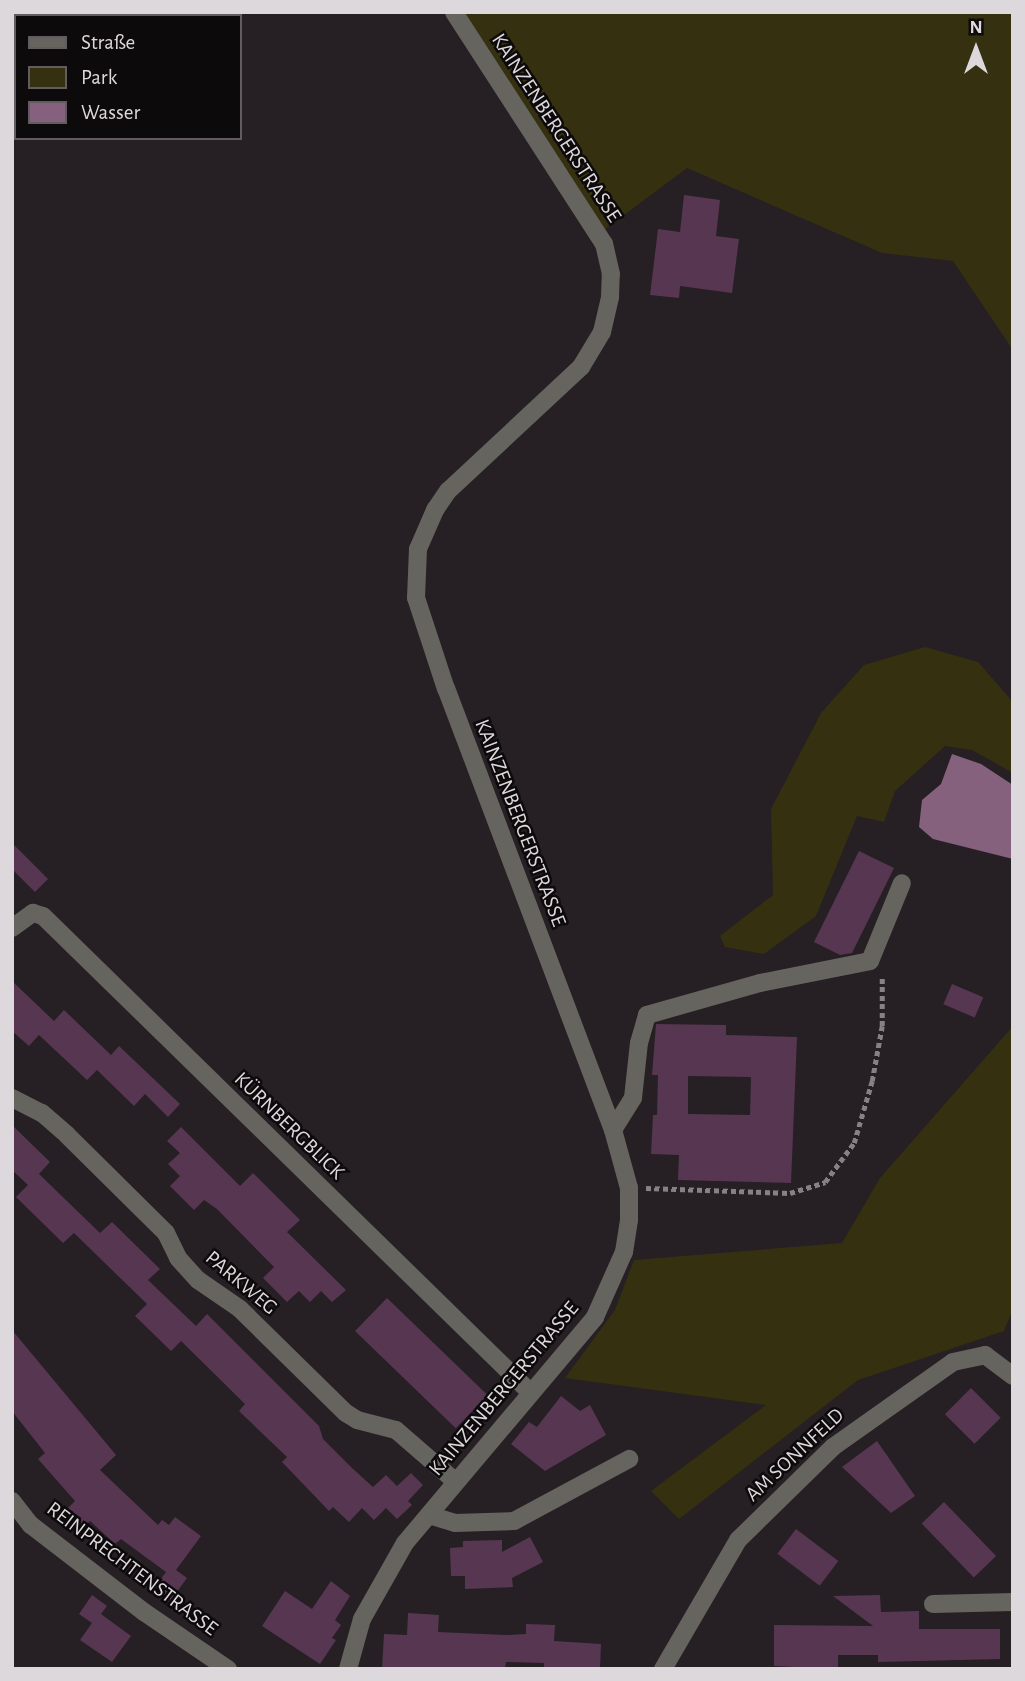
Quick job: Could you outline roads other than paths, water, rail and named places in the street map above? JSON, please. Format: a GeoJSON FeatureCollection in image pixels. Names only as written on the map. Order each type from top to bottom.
{"type":"FeatureCollection","features":[{"type":"Feature","properties":{"kind":"street","name":"KAINZENBERGERSTRASSE"},"geometry":{"type":"LineString","coordinates":[[348,1669],[362,1619],[405,1543],[595,1317],[612,1285],[624,1252],[629,1188],[613,1130],[446,690],[416,598],[418,549],[435,510],[448,491],[581,367],[602,332],[610,297],[611,274],[604,244],[454,12]]}},
{"type":"Feature","properties":{"kind":"street"},"geometry":{"type":"LineString","coordinates":[[613,1130],[633,1098],[639,1043],[647,1015],[748,986],[870,961],[902,883]]}},
{"type":"Feature","properties":{"kind":"street","name":"KÜRNBERGBLICK"},"geometry":{"type":"LineString","coordinates":[[12,928],[33,913],[43,916],[531,1393]]}},
{"type":"Feature","properties":{"kind":"street","name":"PARKWEG"},"geometry":{"type":"LineString","coordinates":[[12,1098],[43,1113],[67,1135],[166,1233],[178,1258],[198,1280],[240,1309],[346,1413],[357,1420],[396,1430],[456,1482]]}},
{"type":"Feature","properties":{"kind":"street","name":"AM SONNFELD"},"geometry":{"type":"LineString","coordinates":[[663,1669],[738,1540],[833,1447],[953,1362],[985,1355],[1013,1376]]}},
{"type":"Feature","properties":{"kind":"street"},"geometry":{"type":"LineString","coordinates":[[429,1515],[455,1523],[514,1521],[629,1459]]}},
{"type":"Feature","properties":{"kind":"street","name":"REINPRECHTENSTRASSE"},"geometry":{"type":"LineString","coordinates":[[12,1501],[31,1525],[144,1612],[228,1669]]}},
{"type":"Feature","properties":{"kind":"street"},"geometry":{"type":"LineString","coordinates":[[933,1604],[1013,1602]]}},
{"type":"Feature","properties":{"kind":"water"},"geometry":{"type":"Polygon","coordinates":[[[952,754],[981,764],[1013,785],[1013,859],[933,839],[919,827],[922,800],[941,784],[952,754]]]}}]}
